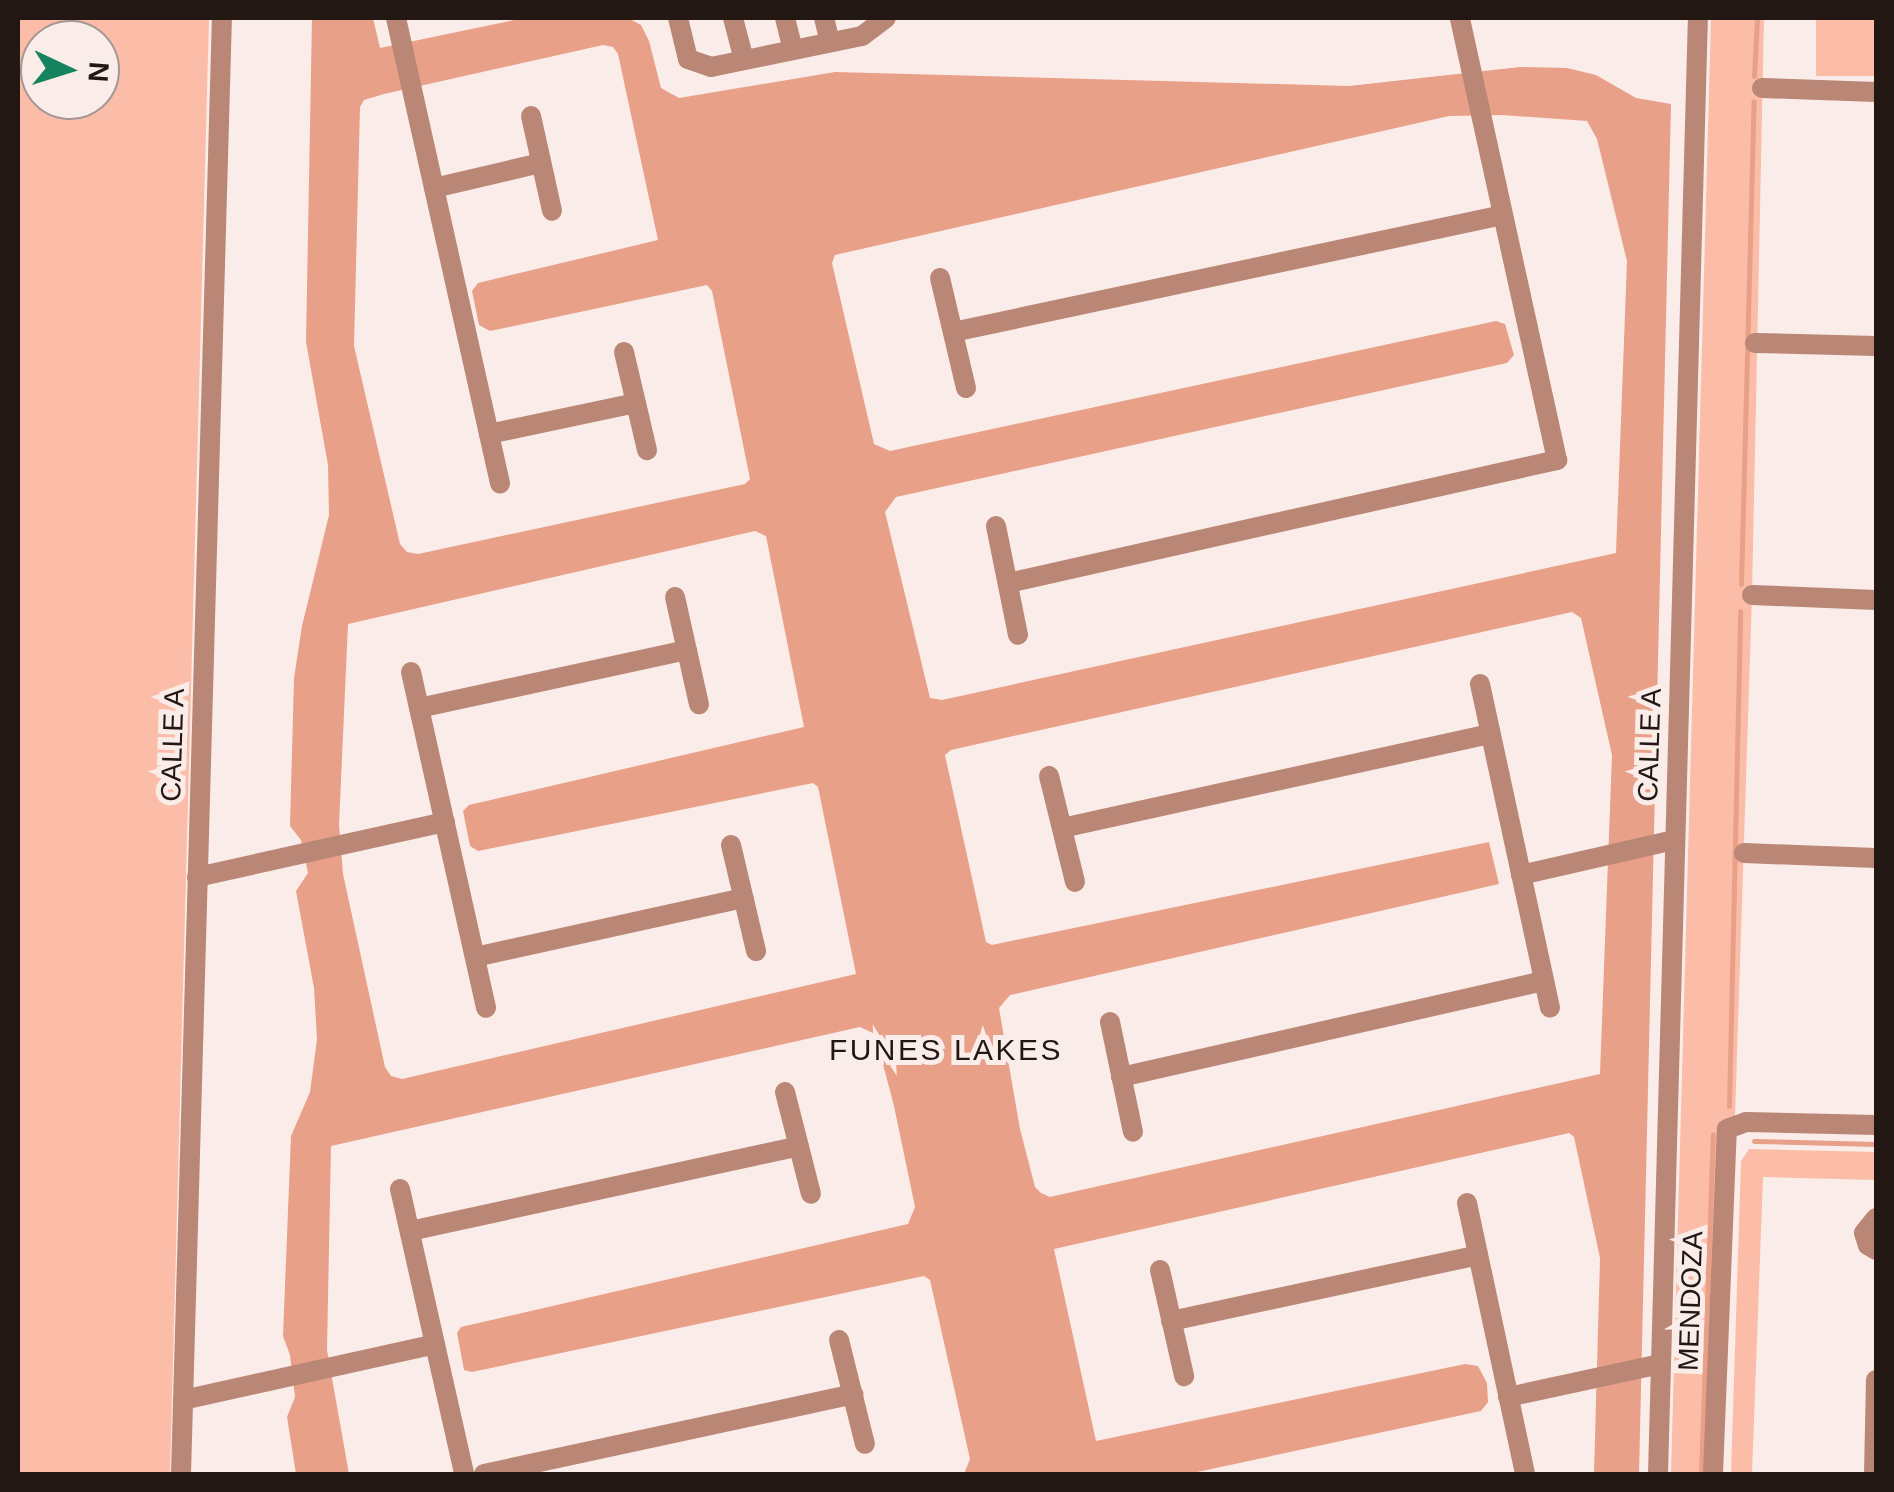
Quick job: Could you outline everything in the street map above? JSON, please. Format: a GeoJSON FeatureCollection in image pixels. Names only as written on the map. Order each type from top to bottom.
{"type":"FeatureCollection","features":[{"type":"Feature","properties":{"kind":"street","name":"CALLE A"},"geometry":{"type":"LineString","coordinates":[[181,1474],[222,18]]}},
{"type":"Feature","properties":{"kind":"street"},"geometry":{"type":"LineString","coordinates":[[678,18],[688,59],[699,66],[862,36],[886,18]]}},
{"type":"Feature","properties":{"kind":"street"},"geometry":{"type":"LineString","coordinates":[[734,18],[744,60]]}},
{"type":"Feature","properties":{"kind":"street"},"geometry":{"type":"LineString","coordinates":[[785,18],[792,50]]}},
{"type":"Feature","properties":{"kind":"street"},"geometry":{"type":"LineString","coordinates":[[824,18],[830,42]]}},
{"type":"Feature","properties":{"kind":"street"},"geometry":{"type":"LineString","coordinates":[[1008,584],[1557,460],[1460,18]]}},
{"type":"Feature","properties":{"kind":"street","name":"CALLE A"},"geometry":{"type":"LineString","coordinates":[[1658,1474],[1698,18]]}},
{"type":"Feature","properties":{"kind":"street"},"geometry":{"type":"LineString","coordinates":[[398,27],[500,484]]}},
{"type":"Feature","properties":{"kind":"street"},"geometry":{"type":"LineString","coordinates":[[1762,88],[1876,92]]}},
{"type":"Feature","properties":{"kind":"street"},"geometry":{"type":"LineString","coordinates":[[531,116],[552,211]]}},
{"type":"Feature","properties":{"kind":"street"},"geometry":{"type":"LineString","coordinates":[[434,188],[541,163]]}},
{"type":"Feature","properties":{"kind":"street"},"geometry":{"type":"LineString","coordinates":[[952,332],[1503,216]]}},
{"type":"Feature","properties":{"kind":"street"},"geometry":{"type":"LineString","coordinates":[[940,278],[966,388]]}},
{"type":"Feature","properties":{"kind":"street"},"geometry":{"type":"LineString","coordinates":[[1755,343],[1876,346]]}},
{"type":"Feature","properties":{"kind":"street"},"geometry":{"type":"LineString","coordinates":[[624,352],[647,450]]}},
{"type":"Feature","properties":{"kind":"street"},"geometry":{"type":"LineString","coordinates":[[489,434],[636,402]]}},
{"type":"Feature","properties":{"kind":"street"},"geometry":{"type":"LineString","coordinates":[[996,526],[1018,635]]}},
{"type":"Feature","properties":{"kind":"street"},"geometry":{"type":"LineString","coordinates":[[1752,596],[1876,600]]}},
{"type":"Feature","properties":{"kind":"street"},"geometry":{"type":"LineString","coordinates":[[675,597],[699,704]]}},
{"type":"Feature","properties":{"kind":"street"},"geometry":{"type":"LineString","coordinates":[[419,708],[687,650]]}},
{"type":"Feature","properties":{"kind":"street"},"geometry":{"type":"LineString","coordinates":[[412,672],[486,1008]]}},
{"type":"Feature","properties":{"kind":"street"},"geometry":{"type":"LineString","coordinates":[[1480,684],[1550,1008]]}},
{"type":"Feature","properties":{"kind":"street"},"geometry":{"type":"LineString","coordinates":[[1062,828],[1490,734]]}},
{"type":"Feature","properties":{"kind":"street"},"geometry":{"type":"LineString","coordinates":[[1049,776],[1074,882]]}},
{"type":"Feature","properties":{"kind":"street"},"geometry":{"type":"LineString","coordinates":[[197,877],[444,822]]}},
{"type":"Feature","properties":{"kind":"street"},"geometry":{"type":"LineString","coordinates":[[1521,875],[1674,840]]}},
{"type":"Feature","properties":{"kind":"street"},"geometry":{"type":"LineString","coordinates":[[731,844],[756,951]]}},
{"type":"Feature","properties":{"kind":"street"},"geometry":{"type":"LineString","coordinates":[[1744,853],[1876,858]]}},
{"type":"Feature","properties":{"kind":"street"},"geometry":{"type":"LineString","coordinates":[[475,958],[744,898]]}},
{"type":"Feature","properties":{"kind":"street"},"geometry":{"type":"LineString","coordinates":[[1121,1077],[1544,981]]}},
{"type":"Feature","properties":{"kind":"street"},"geometry":{"type":"LineString","coordinates":[[1110,1022],[1133,1132]]}},
{"type":"Feature","properties":{"kind":"street"},"geometry":{"type":"LineString","coordinates":[[785,1092],[810,1194]]}},
{"type":"Feature","properties":{"kind":"street","name":"MENDOZA"},"geometry":{"type":"LineString","coordinates":[[1713,1474],[1727,1129],[1746,1122],[1876,1125]]}},
{"type":"Feature","properties":{"kind":"street"},"geometry":{"type":"LineString","coordinates":[[410,1231],[798,1146]]}},
{"type":"Feature","properties":{"kind":"street"},"geometry":{"type":"LineString","coordinates":[[400,1188],[464,1474]]}},
{"type":"Feature","properties":{"kind":"street"},"geometry":{"type":"LineString","coordinates":[[1468,1203],[1525,1474]]}},
{"type":"Feature","properties":{"kind":"street"},"geometry":{"type":"LineString","coordinates":[[1876,1218],[1864,1233],[1868,1245],[1876,1250]]}},
{"type":"Feature","properties":{"kind":"street"},"geometry":{"type":"LineString","coordinates":[[1172,1321],[1478,1255]]}},
{"type":"Feature","properties":{"kind":"street"},"geometry":{"type":"LineString","coordinates":[[1160,1270],[1184,1376]]}},
{"type":"Feature","properties":{"kind":"street"},"geometry":{"type":"LineString","coordinates":[[839,1340],[865,1444]]}},
{"type":"Feature","properties":{"kind":"street"},"geometry":{"type":"LineString","coordinates":[[183,1400],[434,1344]]}},
{"type":"Feature","properties":{"kind":"street"},"geometry":{"type":"LineString","coordinates":[[1508,1397],[1660,1364]]}},
{"type":"Feature","properties":{"kind":"street"},"geometry":{"type":"LineString","coordinates":[[1874,1474],[1876,1380]]}},
{"type":"Feature","properties":{"kind":"street"},"geometry":{"type":"LineString","coordinates":[[484,1474],[853,1394]]}},
{"type":"Feature","properties":{"kind":"shaded area"},"geometry":{"type":"Polygon","coordinates":[[[18,18],[209,18],[170,1474],[18,1474],[18,18]]]}},
{"type":"Feature","properties":{"kind":"shaded area"},"geometry":{"type":"Polygon","coordinates":[[[312,18],[373,18],[380,48],[524,18],[628,18],[641,25],[649,41],[661,88],[679,98],[835,72],[1349,86],[1520,67],[1567,68],[1596,75],[1636,98],[1671,104],[1639,1474],[1594,1474],[1600,1258],[1574,1137],[1569,1133],[1054,1249],[1096,1441],[1465,1364],[1478,1366],[1487,1383],[1488,1402],[1481,1411],[1188,1474],[964,1474],[970,1459],[930,1280],[924,1276],[472,1372],[464,1370],[457,1333],[461,1327],[908,1224],[915,1207],[894,1106],[875,1034],[860,1027],[331,1146],[327,1350],[349,1474],[296,1474],[287,1417],[295,1397],[290,1355],[283,1336],[291,1136],[310,1092],[317,1039],[314,988],[296,891],[308,873],[301,840],[290,826],[294,678],[302,626],[329,515],[328,465],[306,342],[312,18]],[[603,45],[364,100],[360,107],[354,346],[400,544],[407,552],[418,554],[745,484],[750,479],[712,291],[707,285],[490,331],[479,325],[472,291],[478,283],[658,240],[618,54],[613,47],[603,45]],[[1449,116],[835,255],[832,263],[874,444],[890,451],[1496,321],[1505,324],[1514,355],[1507,363],[896,497],[885,512],[930,698],[942,700],[1616,553],[1627,261],[1597,139],[1587,121],[1449,116]],[[755,531],[348,624],[339,825],[343,874],[385,1067],[391,1076],[402,1079],[856,974],[818,787],[813,783],[478,851],[470,846],[463,811],[469,805],[804,727],[766,536],[755,531]],[[1572,612],[951,750],[945,755],[986,942],[992,945],[1489,842],[1499,884],[1010,995],[999,1008],[1020,1129],[1035,1187],[1041,1193],[1050,1197],[1600,1074],[1612,755],[1581,618],[1572,612]]]}},
{"type":"Feature","properties":{"kind":"shaded area"},"geometry":{"type":"Polygon","coordinates":[[[1711,18],[1764,18],[1752,595],[1735,1117],[1720,1121],[1707,1474],[1671,1474],[1711,18]]]}},
{"type":"Feature","properties":{"kind":"shaded area"},"geometry":{"type":"Polygon","coordinates":[[[1816,18],[1876,18],[1876,76],[1816,76],[1816,18]]]}},
{"type":"Feature","properties":{"kind":"shaded area"},"geometry":{"type":"Polygon","coordinates":[[[1749,1149],[1876,1152],[1876,1180],[1763,1177],[1752,1474],[1731,1474],[1741,1161],[1749,1149]]]}},
{"type":"Feature","properties":{"kind":"waterway"},"geometry":{"type":"LineString","coordinates":[[1754,76],[1757,18]]}},
{"type":"Feature","properties":{"kind":"waterway"},"geometry":{"type":"LineString","coordinates":[[1741,584],[1754,101]]}},
{"type":"Feature","properties":{"kind":"waterway"},"geometry":{"type":"LineString","coordinates":[[1729,1106],[1740,611]]}},
{"type":"Feature","properties":{"kind":"waterway"},"geometry":{"type":"LineString","coordinates":[[1701,1474],[1713,1134]]}},
{"type":"Feature","properties":{"kind":"waterway"},"geometry":{"type":"LineString","coordinates":[[1754,1141],[1876,1144]]}},
{"type":"Feature","properties":{"kind":"district","name":"FUNES LAKES"},"geometry":{"type":"Point","coordinates":[946,1050]}}]}
